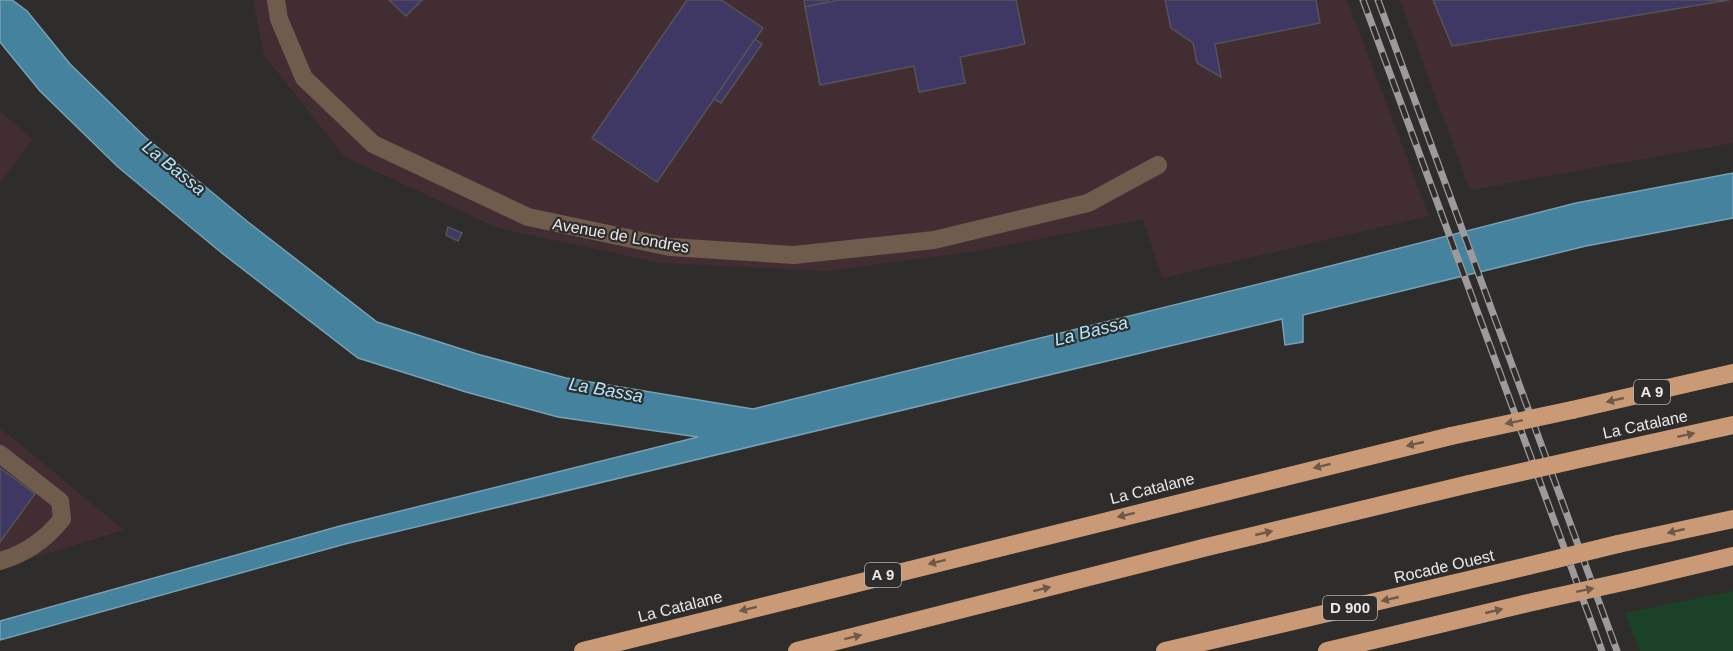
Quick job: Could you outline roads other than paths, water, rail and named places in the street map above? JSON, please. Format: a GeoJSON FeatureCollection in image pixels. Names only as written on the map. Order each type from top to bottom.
{"type":"FeatureCollection","features":[{"type":"Feature","properties":{"kind":"highway","name":"La Catalane"},"geometry":{"type":"LineString","coordinates":[[583,651],[1378,452],[1733,374]]}},
{"type":"Feature","properties":{"kind":"highway","name":"La Catalane"},"geometry":{"type":"LineString","coordinates":[[796,651],[1207,547],[1469,484],[1733,425]]}},
{"type":"Feature","properties":{"kind":"highway","name":"Rocade Ouest"},"geometry":{"type":"LineString","coordinates":[[1164,651],[1733,519]]}},
{"type":"Feature","properties":{"kind":"highway","name":"D 900"},"geometry":{"type":"LineString","coordinates":[[1327,651],[1733,556]]}},
{"type":"Feature","properties":{"kind":"street","name":"Avenue de Londres"},"geometry":{"type":"LineString","coordinates":[[276,0],[279,19],[304,78],[373,144],[528,217],[670,247],[794,255],[934,240],[1088,202],[1158,165]]}},
{"type":"Feature","properties":{"kind":"street"},"geometry":{"type":"LineString","coordinates":[[0,454],[60,501],[62,519],[50,534],[16,557],[0,561]]}},
{"type":"Feature","properties":{"kind":"water","name":"La Bassa"},"geometry":{"type":"Polygon","coordinates":[[[0,0],[12,0],[27,11],[70,64],[145,137],[248,222],[377,322],[477,354],[566,378],[753,409],[1576,203],[1733,173],[1733,218],[1586,246],[1303,315],[1303,342],[1285,345],[1282,319],[345,544],[0,640],[0,621],[340,526],[698,437],[558,417],[466,392],[358,358],[223,254],[118,167],[40,91],[0,42],[0,0]]]}},
{"type":"Feature","properties":{"kind":"railway"},"geometry":{"type":"LineString","coordinates":[[1363,0],[1602,651]]}},
{"type":"Feature","properties":{"kind":"railway"},"geometry":{"type":"LineString","coordinates":[[1378,0],[1617,651]]}}]}
